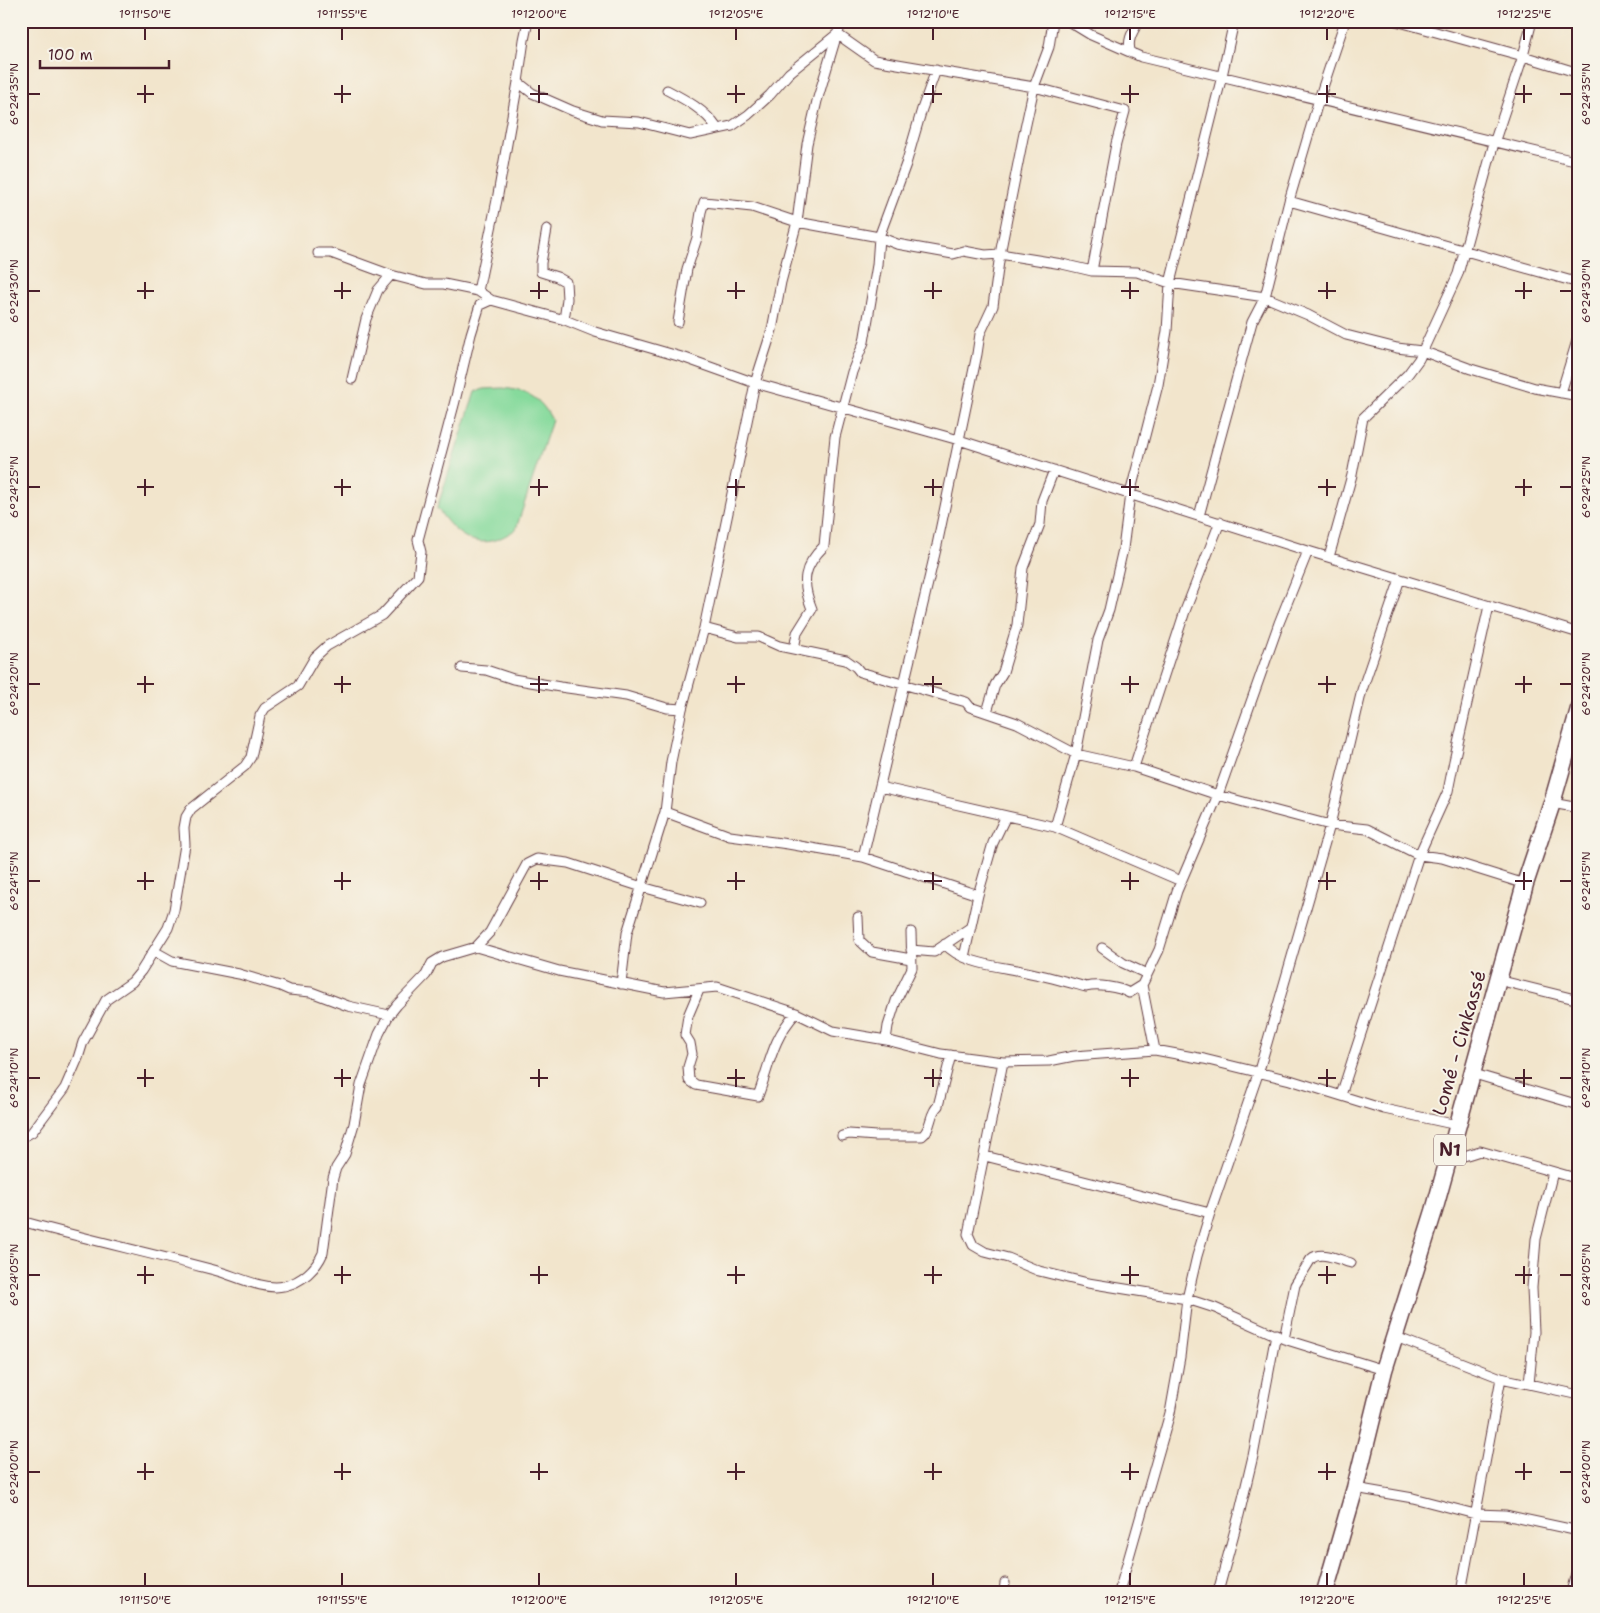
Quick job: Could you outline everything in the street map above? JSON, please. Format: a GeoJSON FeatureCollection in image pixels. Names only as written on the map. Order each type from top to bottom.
{"type":"FeatureCollection","features":[{"type":"Feature","properties":{"kind":"highway","name":"Lomé - Cinkassé"},"geometry":{"type":"LineString","coordinates":[[1325,1592],[1355,1488],[1384,1370],[1396,1337],[1434,1211],[1471,1073],[1579,709]]}},
{"type":"Feature","properties":{"kind":"street"},"geometry":{"type":"LineString","coordinates":[[478,291],[497,200],[528,21]]}},
{"type":"Feature","properties":{"kind":"street"},"geometry":{"type":"LineString","coordinates":[[621,984],[627,933],[665,812],[671,762],[682,710],[704,628],[755,382],[772,330],[781,282],[797,222],[807,144],[817,101],[837,34],[843,21]]}},
{"type":"Feature","properties":{"kind":"street"},"geometry":{"type":"LineString","coordinates":[[862,857],[937,545],[980,334],[993,306],[1000,254],[1034,87],[1049,47],[1053,21]]}},
{"type":"Feature","properties":{"kind":"street"},"geometry":{"type":"LineString","coordinates":[[1068,21],[1091,35],[1141,57],[1319,98],[1372,113],[1579,162]]}},
{"type":"Feature","properties":{"kind":"street"},"geometry":{"type":"LineString","coordinates":[[1131,53],[1128,47],[1130,38],[1139,21]]}},
{"type":"Feature","properties":{"kind":"street"},"geometry":{"type":"LineString","coordinates":[[1055,827],[1076,754],[1098,640],[1109,610],[1123,549],[1130,494],[1158,386],[1167,331],[1170,283],[1234,21]]}},
{"type":"Feature","properties":{"kind":"street"},"geometry":{"type":"LineString","coordinates":[[1199,516],[1252,322],[1265,297],[1289,201],[1319,98],[1345,21]]}},
{"type":"Feature","properties":{"kind":"street"},"geometry":{"type":"LineString","coordinates":[[1396,21],[1579,73]]}},
{"type":"Feature","properties":{"kind":"street"},"geometry":{"type":"LineString","coordinates":[[1329,557],[1352,475],[1363,418],[1408,374],[1422,351],[1458,274],[1494,143],[1523,56],[1532,21]]}},
{"type":"Feature","properties":{"kind":"street"},"geometry":{"type":"LineString","coordinates":[[518,82],[532,93],[574,111],[602,120],[639,122],[690,135],[732,126],[748,115],[770,95],[788,73],[837,34]]}},
{"type":"Feature","properties":{"kind":"street"},"geometry":{"type":"LineString","coordinates":[[837,34],[874,60],[1034,87],[1125,110],[1116,144],[1092,271]]}},
{"type":"Feature","properties":{"kind":"street"},"geometry":{"type":"LineString","coordinates":[[794,649],[797,633],[812,609],[806,593],[807,569],[814,557],[824,546],[835,437],[852,372],[864,342],[877,265],[879,237],[906,164],[936,70]]}},
{"type":"Feature","properties":{"kind":"street"},"geometry":{"type":"LineString","coordinates":[[667,90],[693,104],[712,120],[716,128]]}},
{"type":"Feature","properties":{"kind":"street"},"geometry":{"type":"LineString","coordinates":[[1289,201],[1579,283]]}},
{"type":"Feature","properties":{"kind":"street"},"geometry":{"type":"LineString","coordinates":[[678,322],[687,269],[697,238],[700,212],[704,202],[752,207],[797,222],[879,237],[897,244],[953,254],[964,251],[985,255],[1000,254],[1092,271],[1137,272],[1170,283],[1265,297],[1308,315],[1346,335],[1397,348],[1422,351],[1471,369],[1535,388],[1579,396]]}},
{"type":"Feature","properties":{"kind":"street"},"geometry":{"type":"LineString","coordinates":[[546,229],[541,272],[566,282],[567,300],[564,320]]}},
{"type":"Feature","properties":{"kind":"street"},"geometry":{"type":"LineString","coordinates":[[318,253],[331,252],[391,275],[426,284],[444,284],[478,291],[491,300],[564,320],[595,332],[685,358],[755,382],[959,440],[1308,551],[1579,633]]}},
{"type":"Feature","properties":{"kind":"street"},"geometry":{"type":"LineString","coordinates":[[352,379],[366,319],[378,290],[391,275]]}},
{"type":"Feature","properties":{"kind":"street"},"geometry":{"type":"LineString","coordinates":[[21,1138],[32,1132],[65,1088],[83,1042],[106,1000],[132,982],[168,928],[174,910],[186,845],[184,828],[186,817],[191,809],[245,766],[251,757],[260,716],[265,708],[298,686],[315,657],[327,646],[382,615],[418,576],[421,552],[418,540],[471,334],[480,305],[491,300]]}},
{"type":"Feature","properties":{"kind":"street"},"geometry":{"type":"LineString","coordinates":[[1561,393],[1579,334]]}},
{"type":"Feature","properties":{"kind":"street"},"geometry":{"type":"LineString","coordinates":[[987,712],[995,685],[1003,672],[1017,624],[1024,568],[1040,524],[1042,501],[1054,470]]}},
{"type":"Feature","properties":{"kind":"street"},"geometry":{"type":"LineString","coordinates":[[1134,767],[1185,611],[1220,522]]}},
{"type":"Feature","properties":{"kind":"street"},"geometry":{"type":"LineString","coordinates":[[945,944],[951,952],[964,957],[994,966],[1029,972],[1086,987],[1095,984],[1124,990],[1129,993],[1142,984],[1158,950],[1181,882],[1218,795],[1279,623],[1308,551]]}},
{"type":"Feature","properties":{"kind":"street"},"geometry":{"type":"LineString","coordinates":[[1119,1592],[1170,1413],[1188,1299],[1197,1256],[1259,1072],[1330,825],[1362,690],[1400,579]]}},
{"type":"Feature","properties":{"kind":"street"},"geometry":{"type":"LineString","coordinates":[[1341,1095],[1419,855],[1448,791],[1489,606]]}},
{"type":"Feature","properties":{"kind":"street"},"geometry":{"type":"LineString","coordinates":[[704,628],[738,637],[759,637],[780,646],[846,660],[860,672],[966,702],[970,707],[1016,723],[1076,754],[1134,767],[1218,795],[1330,825],[1367,829],[1419,855],[1442,858],[1526,884]]}},
{"type":"Feature","properties":{"kind":"street"},"geometry":{"type":"LineString","coordinates":[[462,668],[486,670],[512,679],[626,696],[667,708],[682,710]]}},
{"type":"Feature","properties":{"kind":"street"},"geometry":{"type":"LineString","coordinates":[[880,787],[1055,827],[1181,882]]}},
{"type":"Feature","properties":{"kind":"street"},"geometry":{"type":"LineString","coordinates":[[1552,803],[1579,808]]}},
{"type":"Feature","properties":{"kind":"street"},"geometry":{"type":"LineString","coordinates":[[665,812],[730,836],[862,857],[978,895]]}},
{"type":"Feature","properties":{"kind":"street"},"geometry":{"type":"LineString","coordinates":[[964,957],[978,895],[993,843],[1006,816]]}},
{"type":"Feature","properties":{"kind":"street"},"geometry":{"type":"LineString","coordinates":[[21,1221],[89,1240],[216,1270],[248,1281],[283,1286],[303,1278],[318,1264],[323,1253],[333,1178],[336,1168],[345,1154],[354,1124],[361,1085],[379,1034],[397,1005],[426,975],[432,963],[476,947],[490,932],[526,864],[537,859],[568,863],[642,887],[700,903]]}},
{"type":"Feature","properties":{"kind":"street"},"geometry":{"type":"LineString","coordinates":[[858,917],[859,940],[872,952],[912,954],[934,952],[971,926]]}},
{"type":"Feature","properties":{"kind":"street"},"geometry":{"type":"LineString","coordinates":[[886,1040],[888,1026],[896,1001],[912,968],[911,932]]}},
{"type":"Feature","properties":{"kind":"street"},"geometry":{"type":"LineString","coordinates":[[476,947],[559,971],[664,992],[717,987],[796,1013],[833,1031],[886,1040],[951,1055],[1003,1062],[1049,1061],[1074,1056],[1155,1050],[1259,1072],[1384,1109],[1457,1125]]}},
{"type":"Feature","properties":{"kind":"street"},"geometry":{"type":"LineString","coordinates":[[1102,948],[1123,963],[1147,974]]}},
{"type":"Feature","properties":{"kind":"street"},"geometry":{"type":"LineString","coordinates":[[154,951],[172,961],[239,974],[289,990],[311,992],[348,1006],[390,1015]]}},
{"type":"Feature","properties":{"kind":"street"},"geometry":{"type":"LineString","coordinates":[[1498,980],[1579,1000]]}},
{"type":"Feature","properties":{"kind":"street"},"geometry":{"type":"LineString","coordinates":[[1142,984],[1155,1050]]}},
{"type":"Feature","properties":{"kind":"street"},"geometry":{"type":"LineString","coordinates":[[699,990],[688,1016],[686,1035],[692,1054],[688,1067],[689,1080],[696,1085],[758,1096],[774,1046],[784,1026],[796,1013]]}},
{"type":"Feature","properties":{"kind":"street"},"geometry":{"type":"LineString","coordinates":[[842,1136],[848,1134],[922,1136],[926,1133],[934,1109],[938,1106],[951,1055]]}},
{"type":"Feature","properties":{"kind":"street"},"geometry":{"type":"LineString","coordinates":[[1003,1062],[968,1234],[973,1245],[985,1252],[1008,1258],[1040,1272],[1088,1283],[1188,1299],[1215,1308],[1280,1337],[1384,1370]]}},
{"type":"Feature","properties":{"kind":"street"},"geometry":{"type":"LineString","coordinates":[[1471,1073],[1579,1105]]}},
{"type":"Feature","properties":{"kind":"street"},"geometry":{"type":"LineString","coordinates":[[1447,1161],[1480,1151],[1579,1178]]}},
{"type":"Feature","properties":{"kind":"street"},"geometry":{"type":"LineString","coordinates":[[985,1156],[1210,1213]]}},
{"type":"Feature","properties":{"kind":"street"},"geometry":{"type":"LineString","coordinates":[[1529,1384],[1534,1332],[1532,1288],[1536,1239],[1553,1172]]}},
{"type":"Feature","properties":{"kind":"street"},"geometry":{"type":"LineString","coordinates":[[1218,1592],[1239,1515],[1280,1337],[1295,1285],[1310,1259],[1314,1256],[1325,1255],[1351,1262]]}},
{"type":"Feature","properties":{"kind":"street"},"geometry":{"type":"LineString","coordinates":[[1396,1337],[1501,1378],[1579,1395]]}},
{"type":"Feature","properties":{"kind":"street"},"geometry":{"type":"LineString","coordinates":[[1461,1592],[1501,1378]]}},
{"type":"Feature","properties":{"kind":"street"},"geometry":{"type":"LineString","coordinates":[[1355,1488],[1413,1498],[1475,1514],[1505,1515],[1579,1531]]}},
{"type":"Feature","properties":{"kind":"street"},"geometry":{"type":"LineString","coordinates":[[1571,1592],[1579,1563]]}},
{"type":"Feature","properties":{"kind":"green space"},"geometry":{"type":"Polygon","coordinates":[[[503,388],[526,393],[543,406],[552,420],[516,529],[503,537],[481,542],[462,535],[445,519],[437,508],[475,392],[484,389],[503,388]]]}}]}
